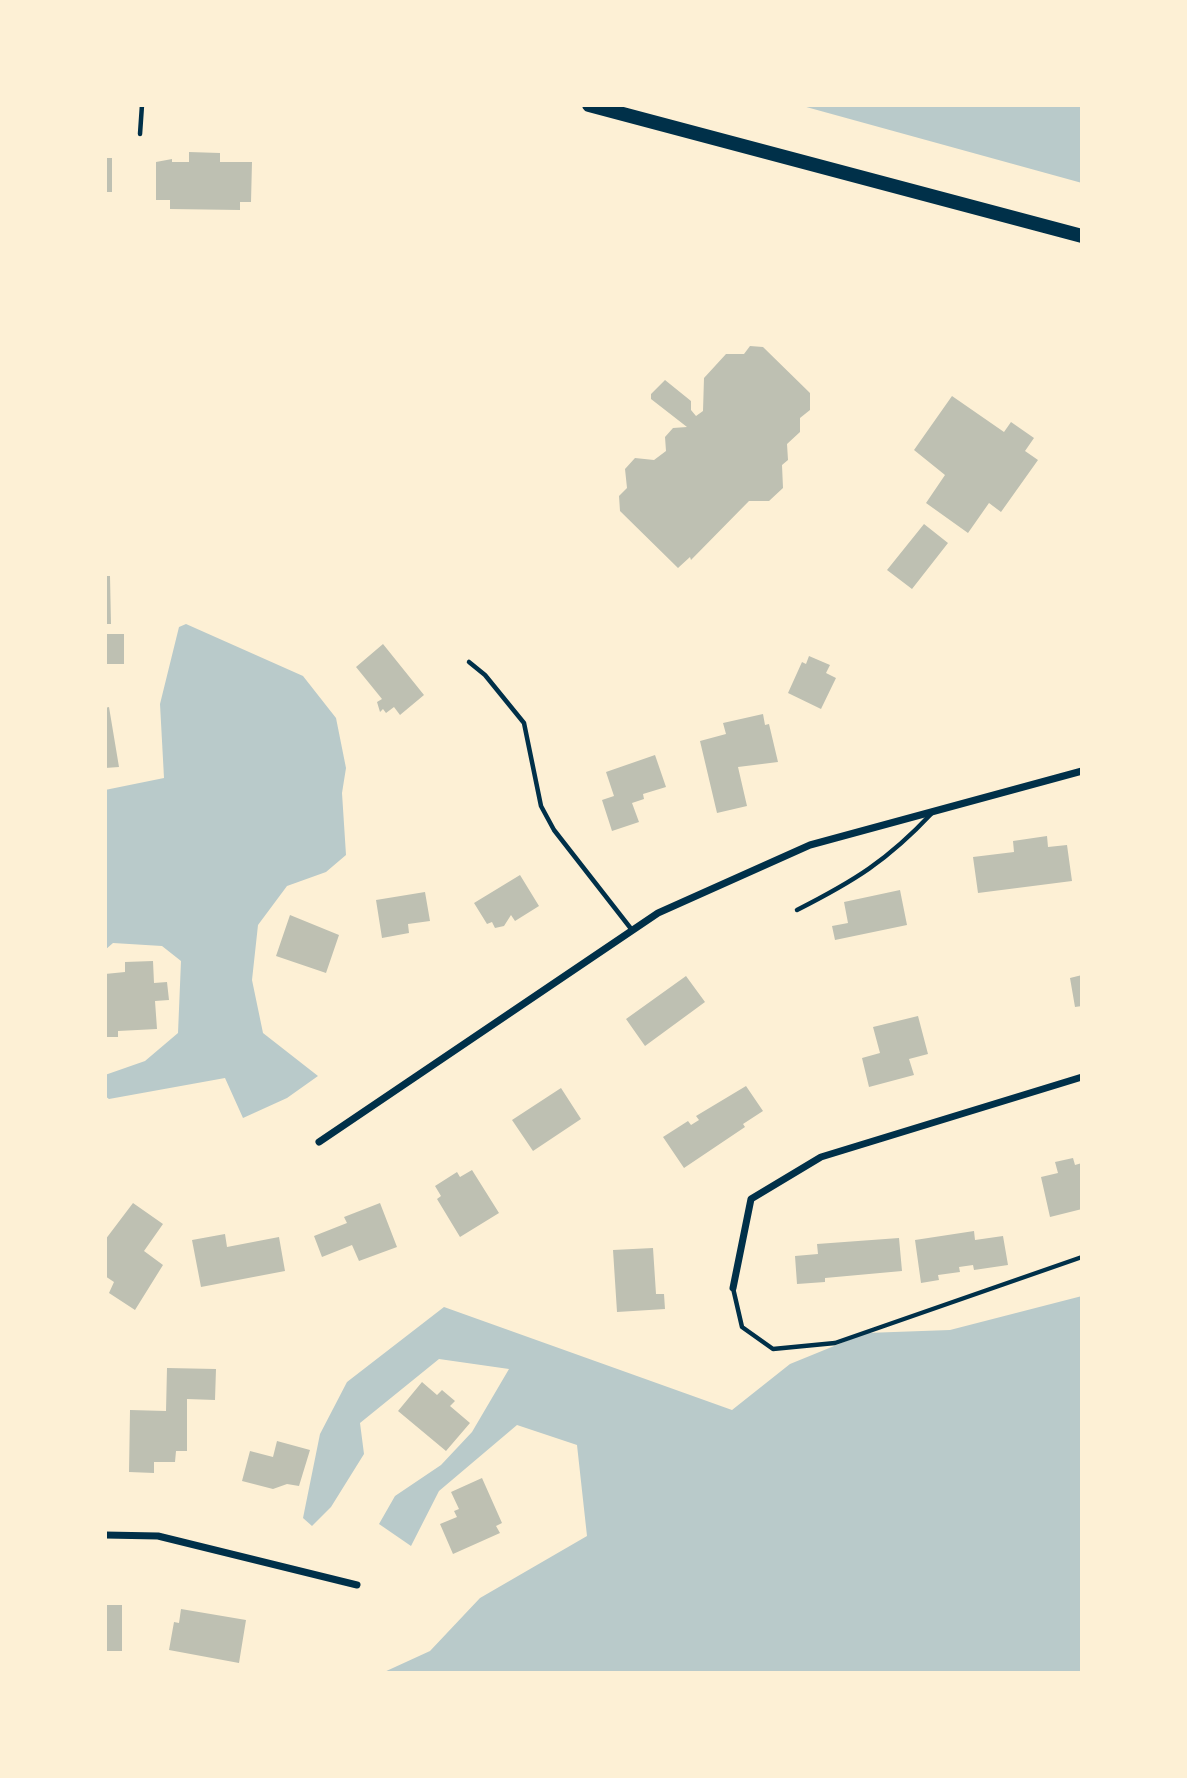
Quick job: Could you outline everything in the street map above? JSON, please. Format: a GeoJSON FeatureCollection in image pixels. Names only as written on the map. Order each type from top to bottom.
{"type":"FeatureCollection","features":[{"type":"Feature","properties":{"kind":"main road"},"geometry":{"type":"LineString","coordinates":[[589,105],[1082,236]]}},
{"type":"Feature","properties":{"kind":"street"},"geometry":{"type":"LineString","coordinates":[[319,1142],[658,913],[810,845],[1082,771]]}},
{"type":"Feature","properties":{"kind":"street"},"geometry":{"type":"LineString","coordinates":[[733,1288],[751,1199],[821,1157],[1082,1077]]}},
{"type":"Feature","properties":{"kind":"street"},"geometry":{"type":"LineString","coordinates":[[105,1535],[158,1536],[357,1585]]}},
{"type":"Feature","properties":{"kind":"lane"},"geometry":{"type":"LineString","coordinates":[[140,134],[142,105]]}},
{"type":"Feature","properties":{"kind":"lane"},"geometry":{"type":"LineString","coordinates":[[469,662],[485,675],[524,723],[541,807],[561,839],[632,930]]}},
{"type":"Feature","properties":{"kind":"lane"},"geometry":{"type":"LineString","coordinates":[[797,910],[858,879],[904,843],[932,813]]}},
{"type":"Feature","properties":{"kind":"lane"},"geometry":{"type":"LineString","coordinates":[[733,1288],[742,1327],[772,1349],[785,1348],[835,1343],[1082,1257]]}},
{"type":"Feature","properties":{"kind":"shaded area"},"geometry":{"type":"Polygon","coordinates":[[[799,105],[1082,105],[1082,183],[799,105]]]}},
{"type":"Feature","properties":{"kind":"shaded area"},"geometry":{"type":"Polygon","coordinates":[[[186,624],[303,676],[336,718],[346,768],[342,793],[346,855],[326,872],[287,886],[258,925],[252,980],[263,1033],[318,1076],[287,1098],[243,1118],[225,1078],[109,1099],[105,1096],[105,1075],[145,1061],[178,1033],[181,961],[162,946],[113,943],[105,950],[105,790],[164,778],[160,704],[179,627],[186,624]]]}},
{"type":"Feature","properties":{"kind":"shaded area"},"geometry":{"type":"Polygon","coordinates":[[[1082,1296],[1082,1673],[382,1673],[430,1651],[480,1598],[587,1536],[577,1445],[517,1425],[439,1491],[411,1546],[379,1524],[395,1496],[441,1465],[472,1432],[509,1369],[439,1359],[360,1423],[364,1454],[331,1507],[312,1526],[303,1518],[320,1434],[347,1382],[444,1307],[732,1410],[790,1364],[866,1333],[950,1330],[1082,1296]]]}},
{"type":"Feature","properties":{"kind":"building"},"geometry":{"type":"Polygon","coordinates":[[[189,152],[220,153],[220,162],[252,162],[251,202],[240,202],[240,210],[170,209],[170,200],[156,200],[156,162],[172,159],[172,162],[189,162],[189,152]]]}},
{"type":"Feature","properties":{"kind":"building"},"geometry":{"type":"Polygon","coordinates":[[[105,158],[112,158],[112,192],[105,192],[105,158]]]}},
{"type":"Feature","properties":{"kind":"building"},"geometry":{"type":"Polygon","coordinates":[[[750,346],[763,347],[810,393],[810,410],[800,418],[800,432],[787,444],[788,460],[782,465],[783,488],[769,501],[749,501],[691,560],[690,557],[678,568],[620,511],[619,496],[627,488],[625,469],[635,458],[654,460],[666,451],[665,437],[673,428],[687,427],[651,399],[651,394],[665,380],[691,401],[691,410],[696,416],[703,411],[704,378],[726,354],[744,354],[750,346]]]}},
{"type":"Feature","properties":{"kind":"building"},"geometry":{"type":"Polygon","coordinates":[[[952,396],[1004,432],[1011,422],[1034,438],[1025,451],[1038,460],[1001,512],[989,503],[968,533],[926,503],[945,475],[914,450],[952,396]]]}},
{"type":"Feature","properties":{"kind":"building"},"geometry":{"type":"Polygon","coordinates":[[[924,524],[948,543],[912,589],[887,570],[924,524]]]}},
{"type":"Feature","properties":{"kind":"building"},"geometry":{"type":"Polygon","coordinates":[[[105,576],[110,576],[111,624],[105,624],[105,576]]]}},
{"type":"Feature","properties":{"kind":"building"},"geometry":{"type":"Polygon","coordinates":[[[105,634],[124,634],[124,664],[105,664],[105,634]]]}},
{"type":"Feature","properties":{"kind":"building"},"geometry":{"type":"Polygon","coordinates":[[[383,644],[424,695],[400,715],[394,707],[386,713],[383,709],[380,712],[377,702],[382,699],[356,667],[383,644]]]}},
{"type":"Feature","properties":{"kind":"building"},"geometry":{"type":"Polygon","coordinates":[[[809,656],[830,665],[826,673],[836,678],[821,709],[788,693],[802,662],[806,664],[809,656]]]}},
{"type":"Feature","properties":{"kind":"building"},"geometry":{"type":"Polygon","coordinates":[[[109,707],[119,767],[105,768],[105,708],[109,707]]]}},
{"type":"Feature","properties":{"kind":"building"},"geometry":{"type":"Polygon","coordinates":[[[763,714],[765,725],[769,724],[778,762],[738,767],[747,806],[717,813],[700,741],[726,734],[723,723],[763,714]]]}},
{"type":"Feature","properties":{"kind":"building"},"geometry":{"type":"Polygon","coordinates":[[[655,755],[666,787],[643,794],[644,799],[632,803],[639,822],[612,831],[602,800],[614,796],[606,772],[655,755]]]}},
{"type":"Feature","properties":{"kind":"building"},"geometry":{"type":"Polygon","coordinates":[[[1047,836],[1048,847],[1067,845],[1072,881],[978,893],[973,857],[1014,852],[1013,841],[1047,836]]]}},
{"type":"Feature","properties":{"kind":"building"},"geometry":{"type":"Polygon","coordinates":[[[520,875],[539,906],[515,921],[511,915],[504,926],[495,928],[492,922],[487,924],[474,903],[520,875]]]}},
{"type":"Feature","properties":{"kind":"building"},"geometry":{"type":"Polygon","coordinates":[[[900,890],[907,925],[835,940],[832,926],[848,923],[844,902],[900,890]]]}},
{"type":"Feature","properties":{"kind":"building"},"geometry":{"type":"Polygon","coordinates":[[[425,892],[430,921],[408,924],[409,933],[382,938],[376,900],[425,892]]]}},
{"type":"Feature","properties":{"kind":"building"},"geometry":{"type":"Polygon","coordinates":[[[290,915],[339,935],[326,973],[276,956],[290,915]]]}},
{"type":"Feature","properties":{"kind":"building"},"geometry":{"type":"Polygon","coordinates":[[[153,961],[154,983],[167,982],[169,1000],[155,1001],[157,1029],[118,1031],[118,1037],[105,1037],[105,974],[125,972],[125,962],[153,961]]]}},
{"type":"Feature","properties":{"kind":"building"},"geometry":{"type":"Polygon","coordinates":[[[1082,975],[1082,1006],[1075,1007],[1070,978],[1082,975]]]}},
{"type":"Feature","properties":{"kind":"building"},"geometry":{"type":"Polygon","coordinates":[[[686,976],[705,1002],[645,1046],[626,1019],[686,976]]]}},
{"type":"Feature","properties":{"kind":"building"},"geometry":{"type":"Polygon","coordinates":[[[918,1016],[928,1054],[909,1059],[914,1075],[869,1087],[862,1058],[880,1053],[873,1027],[918,1016]]]}},
{"type":"Feature","properties":{"kind":"building"},"geometry":{"type":"Polygon","coordinates":[[[746,1086],[763,1111],[743,1124],[745,1127],[684,1168],[663,1137],[688,1121],[691,1125],[699,1120],[696,1116],[746,1086]]]}},
{"type":"Feature","properties":{"kind":"building"},"geometry":{"type":"Polygon","coordinates":[[[561,1088],[581,1119],[533,1151],[512,1120],[561,1088]]]}},
{"type":"Feature","properties":{"kind":"building"},"geometry":{"type":"Polygon","coordinates":[[[1073,1158],[1075,1165],[1082,1163],[1082,1209],[1050,1217],[1041,1177],[1058,1173],[1055,1162],[1073,1158]]]}},
{"type":"Feature","properties":{"kind":"building"},"geometry":{"type":"Polygon","coordinates":[[[472,1170],[499,1213],[460,1237],[437,1199],[441,1196],[435,1186],[457,1172],[460,1177],[472,1170]]]}},
{"type":"Feature","properties":{"kind":"building"},"geometry":{"type":"Polygon","coordinates":[[[133,1203],[163,1224],[144,1251],[163,1265],[135,1310],[109,1293],[114,1282],[105,1276],[105,1240],[133,1203]]]}},
{"type":"Feature","properties":{"kind":"building"},"geometry":{"type":"Polygon","coordinates":[[[380,1203],[397,1247],[359,1261],[352,1245],[322,1257],[314,1236],[347,1223],[344,1217],[380,1203]]]}},
{"type":"Feature","properties":{"kind":"building"},"geometry":{"type":"Polygon","coordinates":[[[974,1231],[975,1240],[1003,1236],[1008,1265],[974,1270],[973,1265],[959,1267],[960,1272],[938,1275],[939,1280],[921,1283],[915,1240],[974,1231]]]}},
{"type":"Feature","properties":{"kind":"building"},"geometry":{"type":"Polygon","coordinates":[[[225,1234],[227,1247],[279,1237],[285,1271],[201,1287],[192,1240],[225,1234]]]}},
{"type":"Feature","properties":{"kind":"building"},"geometry":{"type":"Polygon","coordinates":[[[899,1238],[902,1271],[825,1278],[825,1282],[797,1284],[795,1256],[818,1254],[817,1244],[899,1238]]]}},
{"type":"Feature","properties":{"kind":"building"},"geometry":{"type":"Polygon","coordinates":[[[653,1248],[656,1294],[664,1294],[665,1309],[617,1312],[613,1250],[653,1248]]]}},
{"type":"Feature","properties":{"kind":"building"},"geometry":{"type":"Polygon","coordinates":[[[167,1368],[216,1369],[215,1400],[187,1399],[187,1451],[176,1451],[175,1462],[154,1462],[154,1473],[129,1472],[130,1410],[166,1411],[167,1368]]]}},
{"type":"Feature","properties":{"kind":"building"},"geometry":{"type":"Polygon","coordinates":[[[422,1382],[437,1395],[442,1390],[455,1401],[450,1406],[470,1423],[446,1451],[398,1411],[422,1382]]]}},
{"type":"Feature","properties":{"kind":"building"},"geometry":{"type":"Polygon","coordinates":[[[277,1441],[310,1450],[299,1486],[287,1484],[273,1489],[242,1481],[250,1451],[273,1457],[277,1441]]]}},
{"type":"Feature","properties":{"kind":"building"},"geometry":{"type":"Polygon","coordinates":[[[482,1478],[502,1523],[496,1526],[500,1533],[453,1554],[440,1524],[457,1517],[454,1511],[459,1509],[451,1492],[482,1478]]]}},
{"type":"Feature","properties":{"kind":"building"},"geometry":{"type":"Polygon","coordinates":[[[105,1605],[122,1605],[122,1651],[105,1651],[105,1605]]]}},
{"type":"Feature","properties":{"kind":"building"},"geometry":{"type":"Polygon","coordinates":[[[181,1609],[246,1620],[239,1663],[169,1650],[174,1622],[179,1623],[181,1609]]]}}]}
